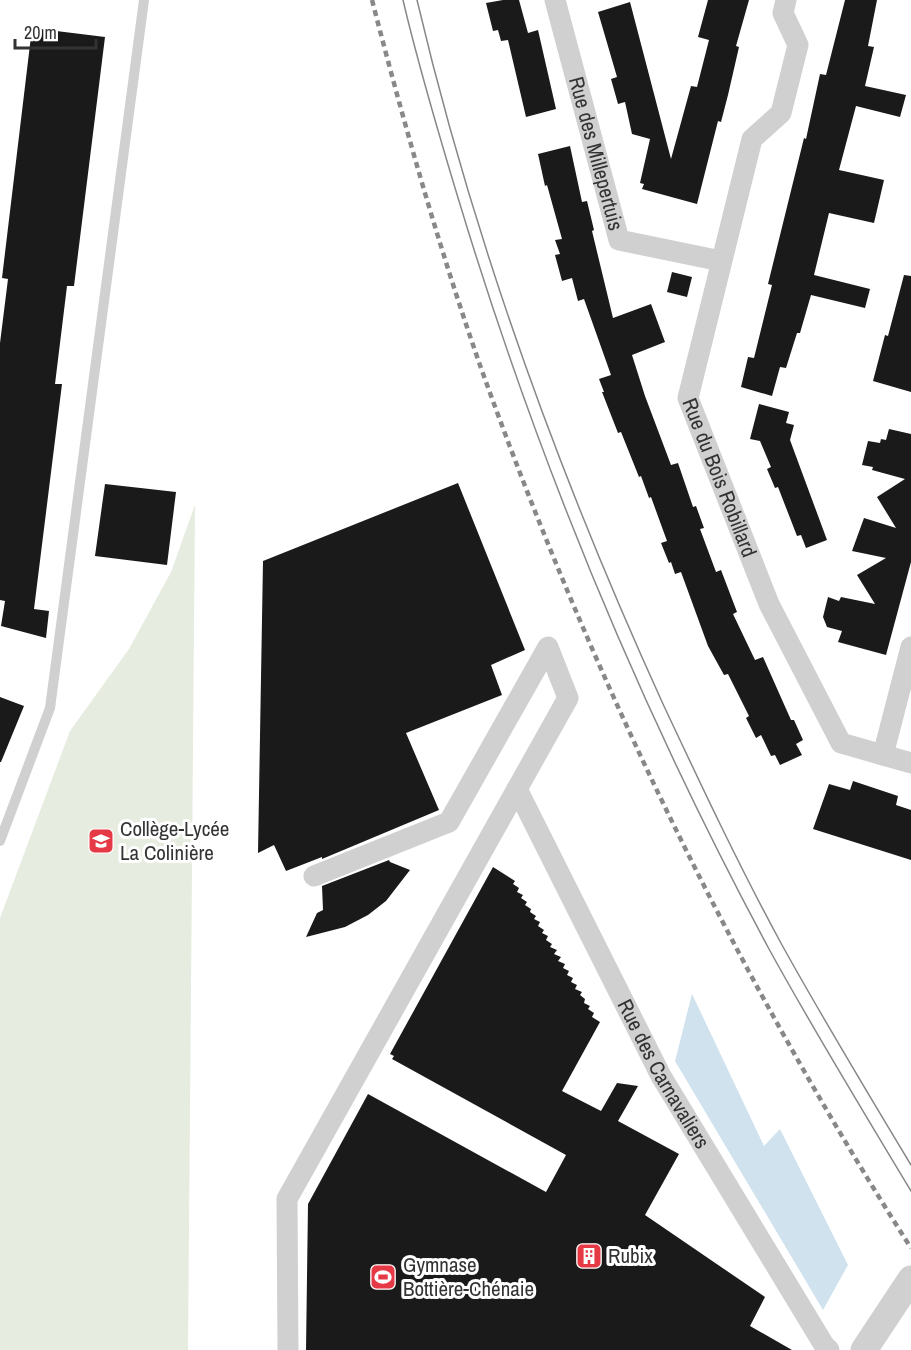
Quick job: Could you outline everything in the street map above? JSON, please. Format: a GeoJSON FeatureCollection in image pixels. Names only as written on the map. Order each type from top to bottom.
{"type":"FeatureCollection","features":[{"type":"Feature","properties":{"kind":"street","name":"Rue des Millepertuis"},"geometry":{"type":"LineString","coordinates":[[555,0],[619,240],[721,261]]}},
{"type":"Feature","properties":{"kind":"street","name":"Rue du Bois Robillard"},"geometry":{"type":"LineString","coordinates":[[786,0],[783,13],[798,45],[781,112],[752,139],[688,398],[769,604],[841,743],[911,764]]}},
{"type":"Feature","properties":{"kind":"street"},"geometry":{"type":"LineString","coordinates":[[288,1350],[287,1199],[568,698],[548,647],[449,822],[314,876]]}},
{"type":"Feature","properties":{"kind":"street"},"geometry":{"type":"LineString","coordinates":[[883,755],[911,647]]}},
{"type":"Feature","properties":{"kind":"street","name":"Rue des Carnavaliers"},"geometry":{"type":"LineString","coordinates":[[518,789],[661,1076],[829,1350]]}},
{"type":"Feature","properties":{"kind":"street"},"geometry":{"type":"LineString","coordinates":[[864,1350],[911,1278]]}},
{"type":"Feature","properties":{"kind":"lane"},"geometry":{"type":"LineString","coordinates":[[0,841],[50,708],[144,0]]}},
{"type":"Feature","properties":{"kind":"shaded area"},"geometry":{"type":"Polygon","coordinates":[[[195,505],[188,1350],[0,1350],[0,918],[70,731],[129,649],[171,572],[195,505]]]}},
{"type":"Feature","properties":{"kind":"water"},"geometry":{"type":"Polygon","coordinates":[[[692,994],[764,1146],[780,1129],[848,1265],[823,1310],[675,1061],[692,994]]]}},
{"type":"Feature","properties":{"kind":"building"},"geometry":{"type":"Polygon","coordinates":[[[519,0],[528,33],[538,30],[556,109],[526,117],[508,40],[501,41],[498,30],[493,31],[486,3],[519,0]]]}},
{"type":"Feature","properties":{"kind":"building"},"geometry":{"type":"Polygon","coordinates":[[[708,0],[749,0],[736,46],[739,47],[728,95],[721,122],[718,121],[697,204],[642,189],[644,184],[640,183],[650,139],[632,134],[625,102],[618,104],[611,79],[617,77],[598,12],[630,2],[671,159],[691,86],[697,87],[709,40],[698,37],[708,0]]]}},
{"type":"Feature","properties":{"kind":"building"},"geometry":{"type":"Polygon","coordinates":[[[845,0],[877,0],[868,46],[874,47],[865,86],[906,95],[900,117],[856,106],[839,170],[884,180],[874,223],[829,213],[814,275],[870,289],[865,308],[811,295],[800,333],[797,333],[786,368],[780,367],[772,396],[741,387],[748,357],[754,358],[772,285],[768,284],[804,138],[806,139],[820,74],[826,75],[845,0]]]}},
{"type":"Feature","properties":{"kind":"building"},"geometry":{"type":"Polygon","coordinates":[[[32,28],[105,37],[74,286],[67,286],[55,384],[62,384],[34,609],[49,611],[46,638],[1,626],[5,601],[0,600],[0,343],[8,279],[2,278],[32,28]]]}},
{"type":"Feature","properties":{"kind":"building"},"geometry":{"type":"Polygon","coordinates":[[[570,146],[582,202],[587,201],[613,318],[651,304],[665,342],[632,355],[645,396],[671,465],[678,463],[693,507],[696,506],[704,528],[700,529],[716,572],[721,570],[737,612],[733,614],[755,660],[763,657],[791,720],[794,720],[803,740],[796,744],[802,755],[780,765],[775,755],[771,756],[761,735],[756,738],[746,718],[749,716],[728,674],[724,675],[708,646],[681,572],[675,574],[671,562],[669,563],[661,543],[667,541],[651,497],[649,498],[641,476],[639,477],[621,432],[618,433],[602,392],[604,392],[599,379],[611,375],[584,299],[578,301],[572,278],[562,281],[555,255],[560,254],[555,240],[562,239],[547,185],[545,186],[538,154],[570,146]]]}},
{"type":"Feature","properties":{"kind":"building"},"geometry":{"type":"Polygon","coordinates":[[[672,272],[692,277],[687,297],[667,292],[672,272]]]}},
{"type":"Feature","properties":{"kind":"building"},"geometry":{"type":"Polygon","coordinates":[[[904,275],[911,276],[911,392],[873,381],[904,275]]]}},
{"type":"Feature","properties":{"kind":"building"},"geometry":{"type":"Polygon","coordinates":[[[759,404],[789,412],[786,423],[794,425],[790,440],[827,540],[806,548],[801,535],[797,536],[778,487],[775,488],[767,469],[771,467],[760,441],[750,439],[759,404]]]}},
{"type":"Feature","properties":{"kind":"building"},"geometry":{"type":"Polygon","coordinates":[[[889,429],[911,434],[911,562],[886,655],[838,642],[842,631],[827,627],[823,617],[828,597],[839,601],[841,597],[875,604],[857,575],[886,558],[852,551],[864,518],[896,528],[877,497],[905,479],[862,465],[868,441],[880,443],[881,439],[886,440],[889,429]]]}},
{"type":"Feature","properties":{"kind":"building"},"geometry":{"type":"Polygon","coordinates":[[[458,483],[525,650],[491,665],[502,695],[406,733],[439,810],[322,859],[322,857],[286,871],[274,845],[258,853],[263,561],[458,483]]]}},
{"type":"Feature","properties":{"kind":"building"},"geometry":{"type":"Polygon","coordinates":[[[105,484],[176,492],[167,565],[95,556],[105,484]]]}},
{"type":"Feature","properties":{"kind":"building"},"geometry":{"type":"Polygon","coordinates":[[[0,697],[24,706],[1,762],[0,762],[0,697]]]}},
{"type":"Feature","properties":{"kind":"building"},"geometry":{"type":"Polygon","coordinates":[[[853,781],[898,796],[896,805],[911,810],[911,860],[813,829],[829,784],[850,790],[853,781]]]}},
{"type":"Feature","properties":{"kind":"building"},"geometry":{"type":"Polygon","coordinates":[[[389,860],[410,870],[386,901],[368,915],[345,927],[306,937],[317,913],[323,910],[322,886],[389,860]]]}},
{"type":"Feature","properties":{"kind":"building"},"geometry":{"type":"Polygon","coordinates":[[[493,867],[515,881],[513,884],[519,888],[517,892],[523,895],[521,898],[527,902],[525,905],[536,916],[534,919],[540,922],[538,926],[544,930],[542,933],[548,936],[546,940],[552,944],[550,947],[557,950],[554,954],[561,957],[558,961],[565,964],[563,968],[569,971],[567,975],[573,978],[571,982],[577,985],[575,989],[582,992],[580,995],[585,999],[584,1003],[590,1006],[588,1009],[594,1013],[592,1017],[600,1022],[562,1091],[601,1111],[617,1083],[638,1086],[618,1121],[679,1154],[645,1215],[765,1297],[750,1326],[792,1350],[306,1350],[308,1204],[368,1094],[546,1192],[566,1155],[392,1059],[394,1056],[390,1054],[493,867]]]}},
{"type":"Feature","properties":{"kind":"tram line"},"geometry":{"type":"LineString","coordinates":[[403,0],[437,126],[489,297],[558,488],[635,676],[722,859],[769,949],[911,1191]]}},
{"type":"Feature","properties":{"kind":"tram line"},"geometry":{"type":"LineString","coordinates":[[417,0],[465,180],[493,270],[555,446],[625,619],[692,765],[766,915],[829,1028],[911,1165]]}},
{"type":"Feature","properties":{"kind":"railway"},"geometry":{"type":"LineString","coordinates":[[372,0],[423,186],[466,323],[524,483],[570,597],[671,820],[727,929],[785,1037],[911,1248]]}},
{"type":"Feature","properties":{"kind":"place","name":"Collège-Lycée La Colinière"},"geometry":{"type":"Point","coordinates":[101,841]}},
{"type":"Feature","properties":{"kind":"place","name":"Rubix"},"geometry":{"type":"Point","coordinates":[589,1256]}},
{"type":"Feature","properties":{"kind":"place","name":"Gymnase Bottière-Chénaie"},"geometry":{"type":"Point","coordinates":[383,1277]}}]}
